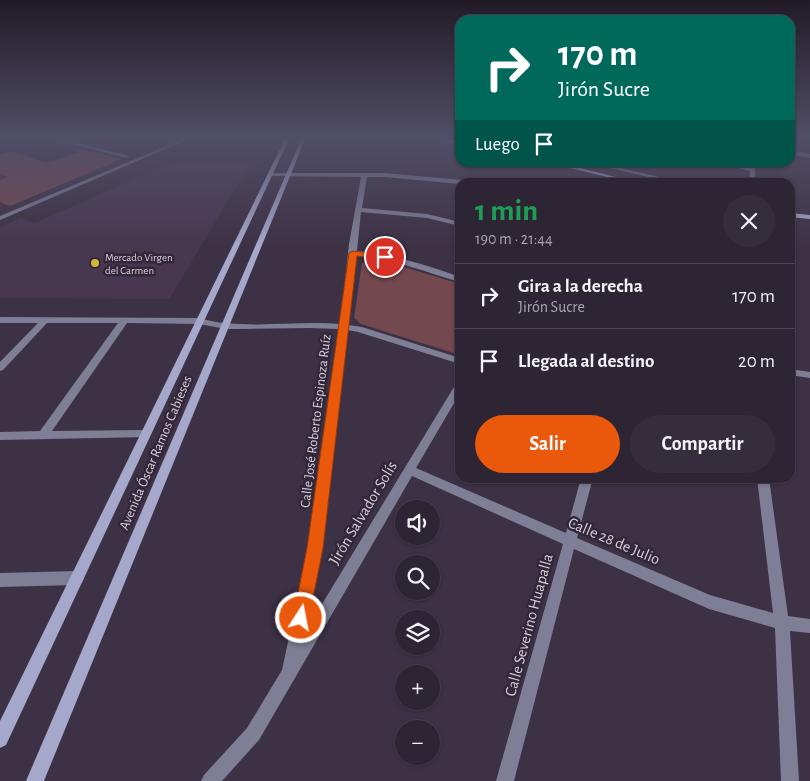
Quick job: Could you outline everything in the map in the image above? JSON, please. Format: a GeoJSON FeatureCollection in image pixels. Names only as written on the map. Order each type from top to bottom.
{"type":"FeatureCollection","features":[{"type":"Feature","properties":{"kind":"street"},"geometry":{"type":"LineString","coordinates":[[0,218],[105,173]]}},
{"type":"Feature","properties":{"kind":"street"},"geometry":{"type":"LineString","coordinates":[[599,173],[616,178]]}},
{"type":"Feature","properties":{"kind":"street"},"geometry":{"type":"LineString","coordinates":[[638,173],[659,178]]}},
{"type":"Feature","properties":{"kind":"street","name":"Avenida Óscar Ramos Cabieses"},"geometry":{"type":"LineString","coordinates":[[35,781],[225,326],[286,174]]}},
{"type":"Feature","properties":{"kind":"street"},"geometry":{"type":"LineString","coordinates":[[270,175],[404,176],[455,181]]}},
{"type":"Feature","properties":{"kind":"street","name":"Avenida Óscar Ramos Cabieses"},"geometry":{"type":"LineString","coordinates":[[0,739],[270,175]]}},
{"type":"Feature","properties":{"kind":"street","name":"Calle José Roberto Espinoza Ruíz"},"geometry":{"type":"LineString","coordinates":[[290,670],[315,548],[353,253],[352,244],[364,175]]}},
{"type":"Feature","properties":{"kind":"street"},"geometry":{"type":"LineString","coordinates":[[358,210],[427,216],[455,223]]}},
{"type":"Feature","properties":{"kind":"street"},"geometry":{"type":"LineString","coordinates":[[795,216],[810,218]]}},
{"type":"Feature","properties":{"kind":"street"},"geometry":{"type":"LineString","coordinates":[[353,253],[371,254],[400,260],[455,278]]}},
{"type":"Feature","properties":{"kind":"street"},"geometry":{"type":"LineString","coordinates":[[0,320],[199,321],[225,326],[343,326],[359,329],[455,359]]}},
{"type":"Feature","properties":{"kind":"street"},"geometry":{"type":"LineString","coordinates":[[0,368],[45,320]]}},
{"type":"Feature","properties":{"kind":"street"},"geometry":{"type":"LineString","coordinates":[[42,436],[125,320]]}},
{"type":"Feature","properties":{"kind":"street"},"geometry":{"type":"LineString","coordinates":[[795,373],[810,375]]}},
{"type":"Feature","properties":{"kind":"street","name":"Jirón Salvador Solís"},"geometry":{"type":"LineString","coordinates":[[210,781],[253,734],[455,392]]}},
{"type":"Feature","properties":{"kind":"street"},"geometry":{"type":"LineString","coordinates":[[0,436],[145,434]]}},
{"type":"Feature","properties":{"kind":"street","name":"Calle 28 de Julio"},"geometry":{"type":"LineString","coordinates":[[409,470],[709,602],[782,623],[810,626]]}},
{"type":"Feature","properties":{"kind":"street","name":"Calle Severino Huapalla"},"geometry":{"type":"LineString","coordinates":[[505,781],[586,483]]}},
{"type":"Feature","properties":{"kind":"street"},"geometry":{"type":"LineString","coordinates":[[764,483],[782,623],[790,781]]}},
{"type":"Feature","properties":{"kind":"street"},"geometry":{"type":"LineString","coordinates":[[0,580],[77,578]]}},
{"type":"Feature","properties":{"kind":"shaded area"},"geometry":{"type":"Polygon","coordinates":[[[88,173],[10,206],[0,202],[0,180],[8,177],[0,174],[88,173]]]}},
{"type":"Feature","properties":{"kind":"shaded area","name":"Mercado Virgen del Carmen"},"geometry":{"type":"Polygon","coordinates":[[[147,173],[245,173],[169,299],[0,298],[0,227],[21,218],[35,223],[147,173]]]}},
{"type":"Feature","properties":{"kind":"shaded area"},"geometry":{"type":"Polygon","coordinates":[[[378,259],[455,282],[455,353],[361,324],[354,318],[362,263],[378,259]]]}},
{"type":"Feature","properties":{"kind":"place","name":"Mercado Virgen del Carmen"},"geometry":{"type":"Point","coordinates":[95,263]}},
{"type":"Feature","properties":{"kind":"route"},"geometry":{"type":"LineString","coordinates":[[301,618],[315,548],[353,253],[385,257]]}}]}
